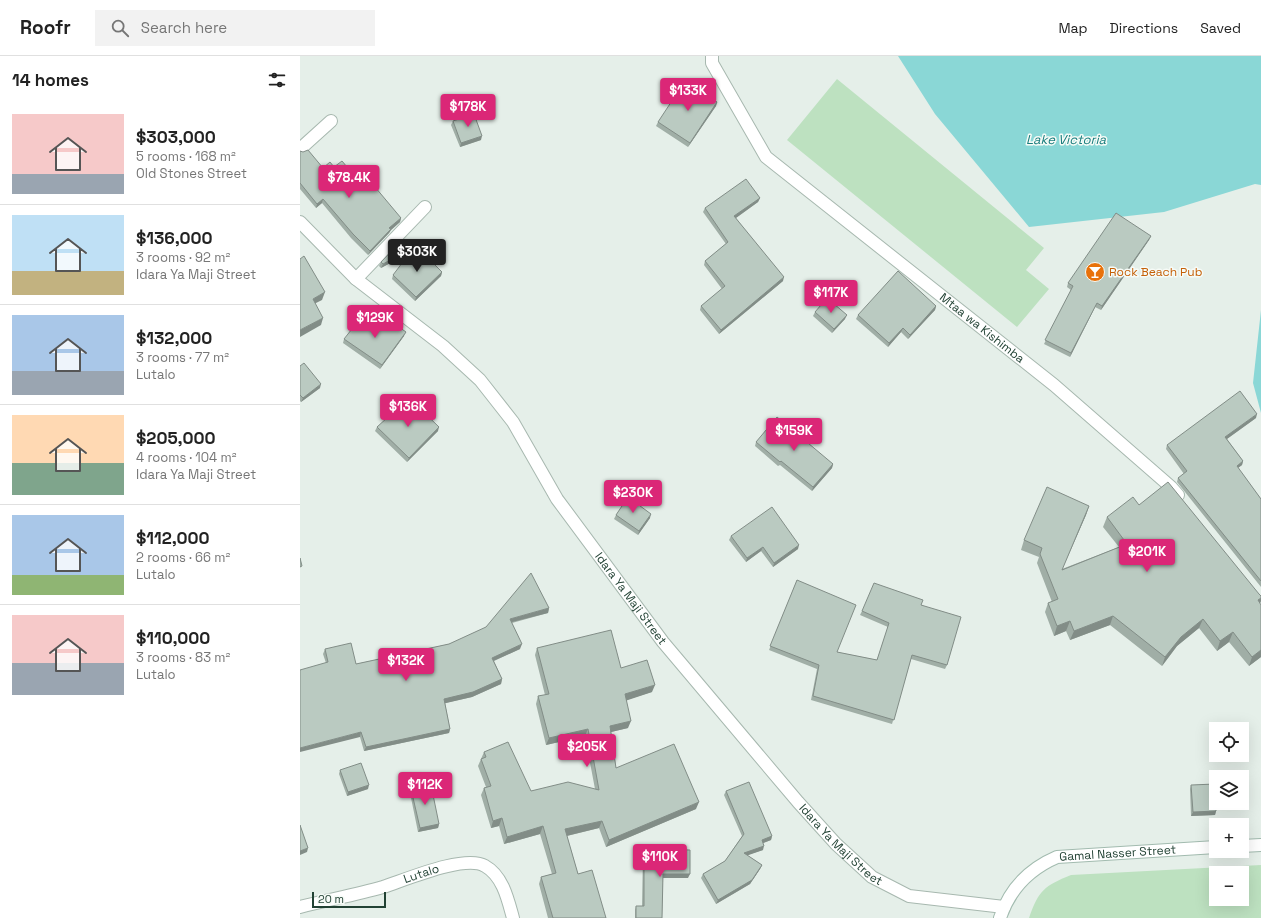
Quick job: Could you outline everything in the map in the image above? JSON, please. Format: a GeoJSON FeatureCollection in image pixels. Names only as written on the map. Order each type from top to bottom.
{"type":"FeatureCollection","features":[{"type":"Feature","properties":{"kind":"street","name":"Mtaa wa Kishimba"},"geometry":{"type":"LineString","coordinates":[[712,56],[712,63],[766,156],[1054,385],[1171,487],[1185,504]]}},
{"type":"Feature","properties":{"kind":"street"},"geometry":{"type":"LineString","coordinates":[[300,149],[331,121]]}},
{"type":"Feature","properties":{"kind":"street"},"geometry":{"type":"LineString","coordinates":[[356,279],[426,207]]}},
{"type":"Feature","properties":{"kind":"street","name":"Idara Ya Maji Street"},"geometry":{"type":"LineString","coordinates":[[300,222],[356,279],[443,346],[480,380],[513,422],[557,499],[663,642],[836,844],[872,877],[909,896],[1002,912]]}},
{"type":"Feature","properties":{"kind":"street"},"geometry":{"type":"LineString","coordinates":[[1249,846],[1261,845]]}},
{"type":"Feature","properties":{"kind":"street","name":"Gamal Nasser Street"},"geometry":{"type":"LineString","coordinates":[[1002,912],[1014,888],[1027,874],[1041,864],[1057,857],[1209,847]]}},
{"type":"Feature","properties":{"kind":"street","name":"Lutalo"},"geometry":{"type":"LineString","coordinates":[[300,907],[383,887],[440,868],[462,864],[484,865],[498,878],[513,918]]}},
{"type":"Feature","properties":{"kind":"green space"},"geometry":{"type":"Polygon","coordinates":[[[837,79],[1044,248],[1026,270],[1049,289],[1017,327],[787,140],[837,79]]]}},
{"type":"Feature","properties":{"kind":"green space"},"geometry":{"type":"Polygon","coordinates":[[[1261,865],[1261,918],[1029,918],[1040,895],[1054,882],[1071,875],[1209,868],[1209,906],[1249,906],[1249,866],[1242,866],[1261,865]]]}},
{"type":"Feature","properties":{"kind":"water","name":"Lake Victoria"},"geometry":{"type":"Polygon","coordinates":[[[898,56],[1261,56],[1261,185],[1255,184],[1164,212],[1029,227],[935,114],[898,56]]]}},
{"type":"Feature","properties":{"kind":"water"},"geometry":{"type":"Polygon","coordinates":[[[1261,310],[1261,413],[1253,383],[1261,310]]]}},
{"type":"Feature","properties":{"kind":"building"},"geometry":{"type":"Polygon","coordinates":[[[685,81],[717,102],[690,143],[658,122],[685,81]]]}},
{"type":"Feature","properties":{"kind":"building"},"geometry":{"type":"Polygon","coordinates":[[[474,114],[482,136],[461,143],[453,121],[474,114]]]}},
{"type":"Feature","properties":{"kind":"building"},"geometry":{"type":"Polygon","coordinates":[[[308,150],[323,168],[330,162],[334,167],[342,161],[363,186],[370,181],[401,218],[389,228],[391,229],[370,251],[353,234],[323,199],[317,204],[300,183],[300,151],[303,152],[308,150]]]}},
{"type":"Feature","properties":{"kind":"building"},"geometry":{"type":"Polygon","coordinates":[[[746,179],[760,198],[734,216],[784,277],[721,330],[701,306],[725,286],[705,261],[728,242],[705,208],[746,179]]]}},
{"type":"Feature","properties":{"kind":"building"},"geometry":{"type":"Polygon","coordinates":[[[1116,213],[1151,236],[1102,306],[1097,303],[1071,353],[1045,340],[1073,286],[1068,283],[1116,213]]]}},
{"type":"Feature","properties":{"kind":"building"},"geometry":{"type":"Polygon","coordinates":[[[402,240],[410,249],[383,264],[381,262],[402,240]]]}},
{"type":"Feature","properties":{"kind":"building"},"geometry":{"type":"Polygon","coordinates":[[[412,250],[421,259],[425,255],[442,272],[416,297],[393,275],[412,250]]]}},
{"type":"Feature","properties":{"kind":"building"},"geometry":{"type":"Polygon","coordinates":[[[304,256],[325,292],[313,299],[323,318],[300,330],[300,259],[304,256]]]}},
{"type":"Feature","properties":{"kind":"building"},"geometry":{"type":"Polygon","coordinates":[[[898,271],[936,306],[910,335],[903,328],[889,343],[858,315],[898,271]]]}},
{"type":"Feature","properties":{"kind":"building"},"geometry":{"type":"Polygon","coordinates":[[[827,298],[847,315],[834,329],[815,312],[827,298]]]}},
{"type":"Feature","properties":{"kind":"building"},"geometry":{"type":"Polygon","coordinates":[[[363,315],[382,329],[389,320],[406,332],[382,365],[344,339],[363,315]]]}},
{"type":"Feature","properties":{"kind":"building"},"geometry":{"type":"Polygon","coordinates":[[[304,363],[321,384],[303,398],[300,395],[300,366],[304,363]]]}},
{"type":"Feature","properties":{"kind":"building"},"geometry":{"type":"Polygon","coordinates":[[[1240,391],[1257,414],[1225,437],[1243,461],[1237,466],[1261,499],[1261,581],[1178,478],[1187,471],[1167,445],[1240,391]]]}},
{"type":"Feature","properties":{"kind":"building"},"geometry":{"type":"Polygon","coordinates":[[[409,398],[439,427],[409,458],[377,427],[409,398]]]}},
{"type":"Feature","properties":{"kind":"building"},"geometry":{"type":"Polygon","coordinates":[[[777,417],[833,464],[813,487],[756,442],[777,417]]]}},
{"type":"Feature","properties":{"kind":"building"},"geometry":{"type":"Polygon","coordinates":[[[1168,482],[1261,596],[1258,600],[1261,605],[1261,650],[1252,657],[1233,632],[1220,641],[1203,619],[1181,637],[1165,657],[1113,616],[1074,631],[1070,621],[1057,626],[1048,603],[1058,599],[1040,554],[1042,548],[1024,540],[1047,487],[1089,506],[1062,570],[1127,544],[1107,517],[1133,497],[1139,505],[1168,482]]]}},
{"type":"Feature","properties":{"kind":"building"},"geometry":{"type":"Polygon","coordinates":[[[628,497],[651,514],[639,531],[616,515],[628,497]]]}},
{"type":"Feature","properties":{"kind":"building"},"geometry":{"type":"Polygon","coordinates":[[[772,507],[799,545],[774,563],[763,547],[747,558],[731,536],[772,507]]]}},
{"type":"Feature","properties":{"kind":"building"},"geometry":{"type":"Polygon","coordinates":[[[531,573],[549,608],[510,619],[522,644],[492,658],[502,679],[473,692],[444,699],[450,729],[366,747],[361,732],[300,748],[300,670],[328,662],[325,649],[351,643],[356,664],[449,644],[486,627],[531,573]]]}},
{"type":"Feature","properties":{"kind":"building"},"geometry":{"type":"Polygon","coordinates":[[[797,580],[856,605],[837,652],[877,660],[889,623],[862,611],[874,583],[923,600],[921,605],[961,617],[947,665],[912,655],[894,720],[813,696],[819,665],[770,646],[797,580]]]}},
{"type":"Feature","properties":{"kind":"building"},"geometry":{"type":"Polygon","coordinates":[[[611,630],[621,668],[647,660],[655,685],[625,694],[631,721],[610,726],[616,768],[674,744],[699,802],[609,840],[602,821],[565,829],[578,874],[592,870],[606,918],[553,918],[541,877],[556,873],[543,826],[507,837],[502,818],[493,821],[484,788],[491,786],[481,759],[486,757],[484,752],[508,742],[531,791],[568,782],[599,790],[588,729],[549,738],[538,696],[549,694],[537,648],[611,630]]]}},
{"type":"Feature","properties":{"kind":"building"},"geometry":{"type":"Polygon","coordinates":[[[361,763],[369,785],[348,792],[340,770],[361,763]]]}},
{"type":"Feature","properties":{"kind":"building"},"geometry":{"type":"Polygon","coordinates":[[[749,782],[772,836],[762,840],[764,846],[744,853],[762,865],[752,880],[718,900],[703,874],[725,861],[744,834],[726,791],[749,782]]]}},
{"type":"Feature","properties":{"kind":"building"},"geometry":{"type":"Polygon","coordinates":[[[1209,784],[1209,810],[1216,811],[1193,812],[1191,785],[1209,784]]]}},
{"type":"Feature","properties":{"kind":"building"},"geometry":{"type":"Polygon","coordinates":[[[431,785],[439,824],[420,828],[411,789],[431,785]]]}},
{"type":"Feature","properties":{"kind":"building"},"geometry":{"type":"Polygon","coordinates":[[[300,825],[308,848],[300,851],[300,825]]]}},
{"type":"Feature","properties":{"kind":"building"},"geometry":{"type":"Polygon","coordinates":[[[644,849],[690,850],[690,874],[663,874],[662,918],[636,918],[636,906],[644,906],[644,849]]]}},
{"type":"Feature","properties":{"kind":"place","name":"Rock Beach Pub"},"geometry":{"type":"Point","coordinates":[1095,272]}}]}
